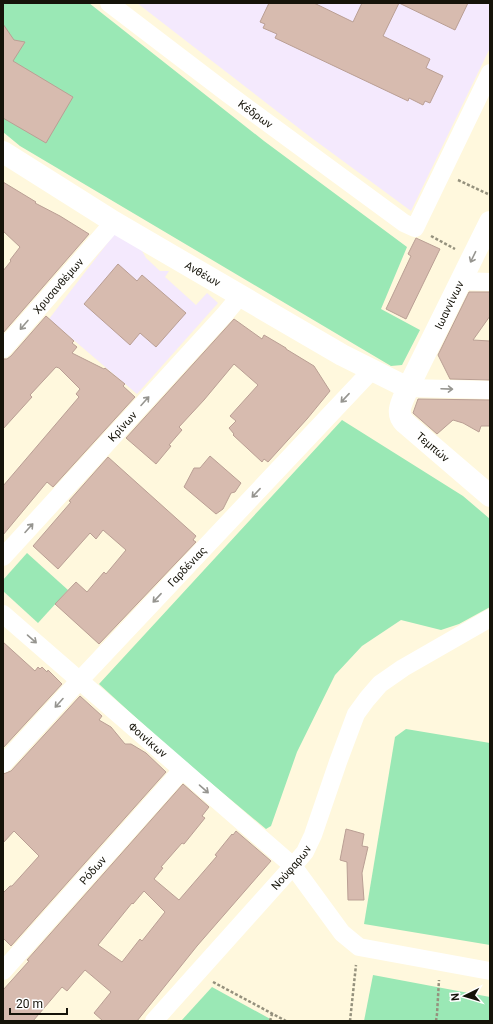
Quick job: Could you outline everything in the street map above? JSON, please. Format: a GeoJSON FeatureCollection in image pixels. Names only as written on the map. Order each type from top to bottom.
{"type":"FeatureCollection","features":[{"type":"Feature","properties":{"kind":"street","name":"Κέδρων"},"geometry":{"type":"LineString","coordinates":[[109,3],[234,98],[410,225]]}},
{"type":"Feature","properties":{"kind":"street"},"geometry":{"type":"LineString","coordinates":[[410,225],[442,172],[490,72]]}},
{"type":"Feature","properties":{"kind":"street","name":"Ανθέων"},"geometry":{"type":"LineString","coordinates":[[3,152],[114,222],[240,296],[342,355],[408,388]]}},
{"type":"Feature","properties":{"kind":"street","name":"Χρυσανθέμων"},"geometry":{"type":"LineString","coordinates":[[3,349],[114,222]]}},
{"type":"Feature","properties":{"kind":"street","name":"Ιωαννίνων"},"geometry":{"type":"LineString","coordinates":[[408,388],[490,222]]}},
{"type":"Feature","properties":{"kind":"street"},"geometry":{"type":"LineString","coordinates":[[461,281],[490,282]]}},
{"type":"Feature","properties":{"kind":"street","name":"Κρίνων"},"geometry":{"type":"LineString","coordinates":[[3,557],[240,296]]}},
{"type":"Feature","properties":{"kind":"street","name":"Γαρδένιας"},"geometry":{"type":"LineString","coordinates":[[3,764],[79,680],[372,370]]}},
{"type":"Feature","properties":{"kind":"street"},"geometry":{"type":"LineString","coordinates":[[408,388],[490,390]]}},
{"type":"Feature","properties":{"kind":"street","name":"Τεμπών"},"geometry":{"type":"LineString","coordinates":[[408,388],[399,411],[402,421],[490,496]]}},
{"type":"Feature","properties":{"kind":"street","name":"Φοινίκων"},"geometry":{"type":"LineString","coordinates":[[3,614],[293,866],[342,932],[359,946]]}},
{"type":"Feature","properties":{"kind":"street","name":"Νούφαρων"},"geometry":{"type":"LineString","coordinates":[[154,1021],[305,852],[313,835],[356,714],[380,684],[403,668],[490,618]]}},
{"type":"Feature","properties":{"kind":"street","name":"Ρόδων"},"geometry":{"type":"LineString","coordinates":[[3,971],[182,770]]}},
{"type":"Feature","properties":{"kind":"street"},"geometry":{"type":"LineString","coordinates":[[359,946],[490,971]]}},
{"type":"Feature","properties":{"kind":"path"},"geometry":{"type":"LineString","coordinates":[[442,172],[490,195]]}},
{"type":"Feature","properties":{"kind":"path"},"geometry":{"type":"LineString","coordinates":[[410,225],[472,258]]}},
{"type":"Feature","properties":{"kind":"path"},"geometry":{"type":"LineString","coordinates":[[350,1021],[359,946]]}},
{"type":"Feature","properties":{"kind":"path"},"geometry":{"type":"LineString","coordinates":[[436,1021],[439,980],[444,963]]}},
{"type":"Feature","properties":{"kind":"path"},"geometry":{"type":"LineString","coordinates":[[197,973],[286,1021]]}},
{"type":"Feature","properties":{"kind":"path"},"geometry":{"type":"LineString","coordinates":[[270,1021],[272,1014]]}},
{"type":"Feature","properties":{"kind":"shaded area"},"geometry":{"type":"Polygon","coordinates":[[[137,3],[490,3],[490,48],[411,211],[309,136],[137,3]]]}},
{"type":"Feature","properties":{"kind":"shaded area"},"geometry":{"type":"Polygon","coordinates":[[[116,232],[141,249],[146,258],[160,271],[169,271],[165,277],[196,305],[207,293],[218,303],[137,394],[49,319],[116,232]]]}},
{"type":"Feature","properties":{"kind":"green space"},"geometry":{"type":"Polygon","coordinates":[[[3,3],[89,3],[264,141],[407,247],[381,309],[420,330],[402,365],[391,366],[20,146],[3,132],[3,3]]]}},
{"type":"Feature","properties":{"kind":"green space"},"geometry":{"type":"Polygon","coordinates":[[[342,420],[463,496],[490,519],[490,607],[459,624],[441,630],[401,620],[362,646],[335,675],[297,752],[271,826],[266,829],[169,748],[99,684],[342,420]]]}},
{"type":"Feature","properties":{"kind":"green space"},"geometry":{"type":"Polygon","coordinates":[[[27,553],[68,590],[38,623],[3,591],[3,580],[27,553]]]}},
{"type":"Feature","properties":{"kind":"green space"},"geometry":{"type":"Polygon","coordinates":[[[406,729],[490,743],[490,945],[364,924],[395,737],[406,729]]]}},
{"type":"Feature","properties":{"kind":"green space"},"geometry":{"type":"Polygon","coordinates":[[[373,975],[490,997],[490,1021],[364,1021],[373,975]]]}},
{"type":"Feature","properties":{"kind":"green space"},"geometry":{"type":"Polygon","coordinates":[[[212,987],[274,1021],[181,1021],[212,987]]]}},
{"type":"Feature","properties":{"kind":"building"},"geometry":{"type":"Polygon","coordinates":[[[269,3],[314,3],[353,22],[362,3],[399,3],[383,36],[430,59],[426,68],[443,76],[430,103],[425,101],[423,105],[409,98],[408,101],[275,38],[277,34],[263,28],[265,24],[260,22],[269,3]]]}},
{"type":"Feature","properties":{"kind":"building"},"geometry":{"type":"Polygon","coordinates":[[[399,3],[468,3],[455,30],[399,3]]]}},
{"type":"Feature","properties":{"kind":"building"},"geometry":{"type":"Polygon","coordinates":[[[3,24],[14,40],[25,42],[13,61],[73,97],[46,143],[3,118],[3,24]]]}},
{"type":"Feature","properties":{"kind":"building"},"geometry":{"type":"Polygon","coordinates":[[[3,182],[36,202],[35,203],[89,234],[3,333],[3,271],[20,247],[3,231],[3,182]]]}},
{"type":"Feature","properties":{"kind":"building"},"geometry":{"type":"Polygon","coordinates":[[[416,238],[440,249],[406,319],[386,309],[411,256],[408,254],[416,238]]]}},
{"type":"Feature","properties":{"kind":"building"},"geometry":{"type":"Polygon","coordinates":[[[118,264],[137,281],[142,275],[186,313],[156,347],[140,333],[130,345],[84,304],[118,264]]]}},
{"type":"Feature","properties":{"kind":"building"},"geometry":{"type":"Polygon","coordinates":[[[469,292],[490,292],[490,316],[473,340],[490,341],[490,380],[450,379],[438,355],[469,292]]]}},
{"type":"Feature","properties":{"kind":"building"},"geometry":{"type":"Polygon","coordinates":[[[46,316],[74,341],[72,343],[77,347],[72,353],[104,369],[105,368],[125,384],[123,386],[135,397],[53,487],[47,482],[3,535],[3,486],[79,397],[76,394],[80,389],[59,368],[56,367],[30,395],[32,397],[3,429],[3,359],[7,359],[11,356],[46,316]]]}},
{"type":"Feature","properties":{"kind":"building"},"geometry":{"type":"Polygon","coordinates":[[[234,319],[262,339],[264,335],[314,366],[330,391],[268,462],[264,459],[262,462],[233,435],[234,434],[229,428],[236,421],[230,416],[258,385],[234,364],[179,427],[182,430],[169,445],[171,446],[156,464],[126,438],[234,319]]]}},
{"type":"Feature","properties":{"kind":"building"},"geometry":{"type":"Polygon","coordinates":[[[418,399],[490,400],[490,426],[481,426],[479,432],[463,423],[453,420],[437,434],[413,413],[418,399]]]}},
{"type":"Feature","properties":{"kind":"building"},"geometry":{"type":"Polygon","coordinates":[[[210,456],[241,483],[235,492],[231,493],[223,509],[216,514],[184,487],[194,468],[200,468],[210,456]]]}},
{"type":"Feature","properties":{"kind":"building"},"geometry":{"type":"Polygon","coordinates":[[[108,457],[196,536],[193,540],[196,542],[99,644],[55,604],[76,582],[87,592],[104,572],[106,574],[126,550],[103,530],[96,539],[90,533],[58,569],[33,546],[71,502],[69,501],[108,457]]]}},
{"type":"Feature","properties":{"kind":"building"},"geometry":{"type":"Polygon","coordinates":[[[3,642],[35,671],[38,667],[40,669],[42,667],[47,672],[48,670],[62,684],[3,748],[3,642]]]}},
{"type":"Feature","properties":{"kind":"building"},"geometry":{"type":"Polygon","coordinates":[[[80,696],[102,716],[99,720],[111,727],[125,744],[131,744],[146,753],[166,772],[11,946],[3,938],[3,893],[10,886],[12,886],[39,856],[14,831],[3,843],[3,774],[11,771],[80,696]]]}},
{"type":"Feature","properties":{"kind":"building"},"geometry":{"type":"Polygon","coordinates":[[[183,784],[209,807],[202,816],[205,818],[184,844],[182,843],[161,867],[163,868],[154,879],[179,900],[217,856],[215,855],[236,831],[271,861],[197,946],[137,1021],[103,1021],[94,1013],[111,992],[85,970],[67,991],[62,987],[33,1021],[3,1021],[3,990],[29,961],[27,960],[183,784]],[[144,891],[133,904],[132,903],[98,945],[122,962],[140,939],[142,941],[165,912],[144,891]]]}},
{"type":"Feature","properties":{"kind":"building"},"geometry":{"type":"Polygon","coordinates":[[[346,829],[364,834],[362,846],[368,847],[362,873],[364,900],[348,900],[347,862],[340,860],[346,829]]]}}]}
